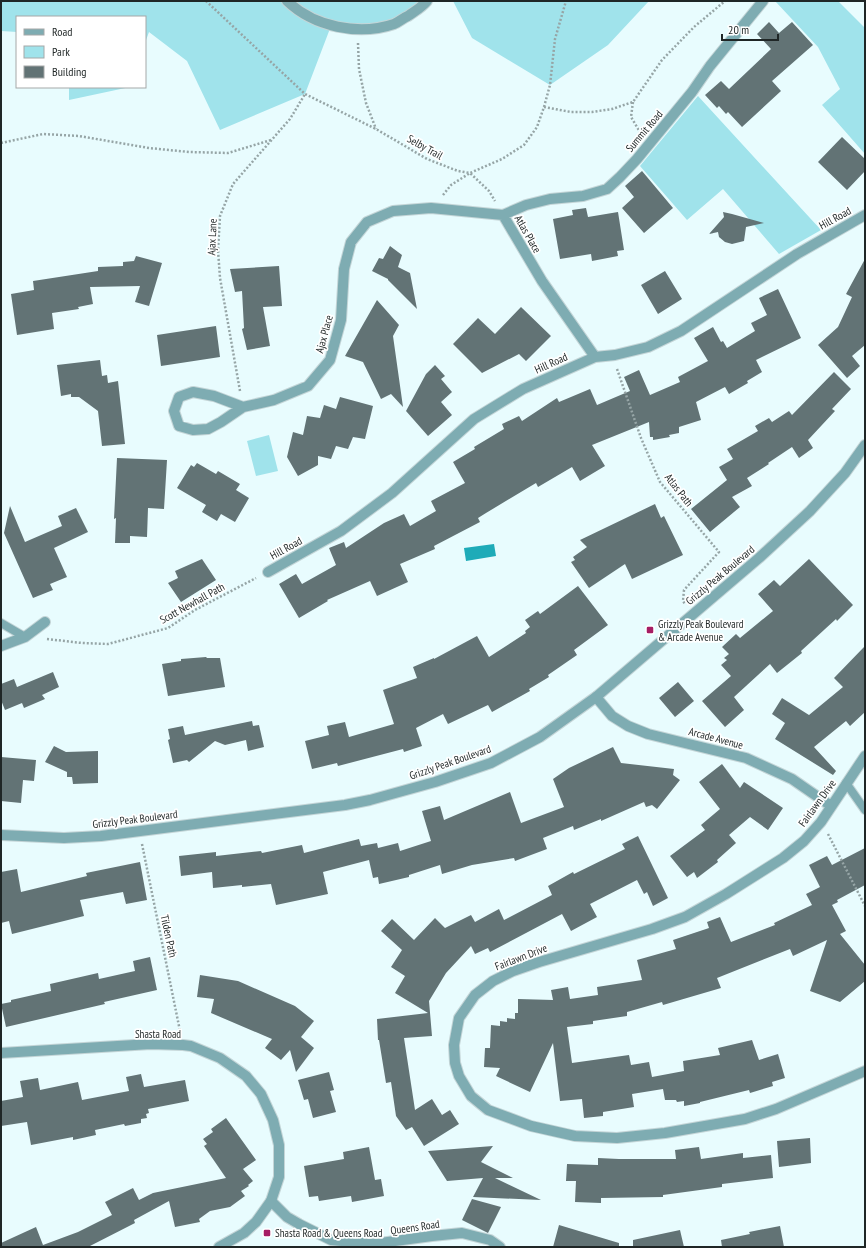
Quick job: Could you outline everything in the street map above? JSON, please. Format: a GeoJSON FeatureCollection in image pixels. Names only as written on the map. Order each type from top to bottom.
{"type":"FeatureCollection","features":[{"type":"Feature","properties":{"kind":"street"},"geometry":{"type":"LineString","coordinates":[[287,1],[308,17],[331,26],[358,30],[376,28],[395,23],[422,7],[427,1]]}},
{"type":"Feature","properties":{"kind":"street","name":"Summit Road"},"geometry":{"type":"LineString","coordinates":[[503,215],[526,205],[550,199],[583,196],[607,189],[620,177],[650,143],[763,1]]}},
{"type":"Feature","properties":{"kind":"street","name":"Atlas Place"},"geometry":{"type":"LineString","coordinates":[[393,212],[431,208],[503,215],[542,281],[594,357]]}},
{"type":"Feature","properties":{"kind":"street","name":"Ajax Place"},"geometry":{"type":"LineString","coordinates":[[243,407],[214,396],[192,392],[179,397],[174,411],[179,426],[193,430],[208,429],[243,407],[274,400],[308,386],[330,360],[341,320],[344,269],[351,242],[367,222],[393,212]]}},
{"type":"Feature","properties":{"kind":"street","name":"Hill Road"},"geometry":{"type":"LineString","coordinates":[[268,572],[347,527],[392,493],[474,419],[523,389],[594,357],[616,355],[648,347],[681,331],[797,254],[865,215]]}},
{"type":"Feature","properties":{"kind":"street","name":"Grizzly Peak Boulevard"},"geometry":{"type":"LineString","coordinates":[[1,836],[64,838],[101,836],[345,805],[370,800],[436,782],[491,763],[540,737],[596,697],[759,558],[810,511],[845,473],[865,445]]}},
{"type":"Feature","properties":{"kind":"street"},"geometry":{"type":"LineString","coordinates":[[1,646],[25,637],[45,622]]}},
{"type":"Feature","properties":{"kind":"street","name":"Arcade Avenue"},"geometry":{"type":"LineString","coordinates":[[596,697],[612,716],[628,726],[648,734],[746,758],[792,779],[831,806]]}},
{"type":"Feature","properties":{"kind":"street","name":"Fairlawn Drive"},"geometry":{"type":"LineString","coordinates":[[865,756],[821,822],[804,841],[782,858],[726,894],[685,917],[652,929],[539,962],[513,971],[492,981],[475,995],[459,1018],[454,1045],[455,1063],[459,1076],[471,1096],[488,1110],[531,1126],[575,1136],[617,1138],[665,1133],[745,1119],[776,1109],[865,1071]]}},
{"type":"Feature","properties":{"kind":"street","name":"Shasta Road"},"geometry":{"type":"LineString","coordinates":[[1,1053],[151,1044],[183,1045],[191,1046],[220,1058],[246,1076],[261,1094],[273,1120],[278,1144],[279,1177],[271,1201],[256,1222],[244,1233],[219,1247]]}},
{"type":"Feature","properties":{"kind":"street","name":"Queens Road"},"geometry":{"type":"LineString","coordinates":[[271,1201],[287,1217],[331,1240],[373,1244],[462,1233],[490,1240],[500,1247]]}},
{"type":"Feature","properties":{"kind":"lane"},"geometry":{"type":"LineString","coordinates":[[1,623],[25,637]]}},
{"type":"Feature","properties":{"kind":"lane"},"geometry":{"type":"LineString","coordinates":[[846,783],[865,810]]}},
{"type":"Feature","properties":{"kind":"path","name":"Selby Trail"},"geometry":{"type":"LineString","coordinates":[[206,1],[220,16],[305,94],[376,129],[427,159],[458,171],[470,172]]}},
{"type":"Feature","properties":{"kind":"path"},"geometry":{"type":"LineString","coordinates":[[431,208],[451,185],[470,172],[502,159],[524,145],[537,127],[550,85],[555,39],[566,1]]}},
{"type":"Feature","properties":{"kind":"path"},"geometry":{"type":"LineString","coordinates":[[650,143],[637,129],[631,117],[633,102],[662,60],[694,27],[725,1]]}},
{"type":"Feature","properties":{"kind":"path"},"geometry":{"type":"LineString","coordinates":[[358,30],[359,70],[366,103],[376,129]]}},
{"type":"Feature","properties":{"kind":"path","name":"Ajax Lane"},"geometry":{"type":"LineString","coordinates":[[243,407],[220,278],[218,250],[220,216],[233,184],[290,120],[305,94]]}},
{"type":"Feature","properties":{"kind":"path"},"geometry":{"type":"LineString","coordinates":[[544,107],[571,112],[592,112],[612,109],[633,102]]}},
{"type":"Feature","properties":{"kind":"path"},"geometry":{"type":"LineString","coordinates":[[1,143],[43,134],[79,136],[157,149],[189,152],[228,152],[271,140]]}},
{"type":"Feature","properties":{"kind":"path"},"geometry":{"type":"LineString","coordinates":[[470,172],[489,191],[503,215]]}},
{"type":"Feature","properties":{"kind":"path","name":"Atlas Path"},"geometry":{"type":"LineString","coordinates":[[616,355],[618,373],[641,438],[660,482],[719,552],[684,590],[683,601],[692,614]]}},
{"type":"Feature","properties":{"kind":"path","name":"Scott Newhall Path"},"geometry":{"type":"LineString","coordinates":[[25,637],[108,644],[168,628],[196,610],[268,572]]}},
{"type":"Feature","properties":{"kind":"path","name":"Tilden Path"},"geometry":{"type":"LineString","coordinates":[[139,831],[183,1045]]}},
{"type":"Feature","properties":{"kind":"path"},"geometry":{"type":"LineString","coordinates":[[837,850],[865,906]]}},
{"type":"Feature","properties":{"kind":"green space"},"geometry":{"type":"Polygon","coordinates":[[[1,1],[427,1],[395,23],[331,26],[305,94],[220,130],[187,61],[149,32],[146,40],[146,16],[16,16],[16,32],[1,31],[1,1]]]}},
{"type":"Feature","properties":{"kind":"green space"},"geometry":{"type":"Polygon","coordinates":[[[453,1],[649,1],[608,45],[550,85],[472,38],[453,1]]]}},
{"type":"Feature","properties":{"kind":"green space"},"geometry":{"type":"Polygon","coordinates":[[[775,1],[838,1],[865,28],[865,154],[822,105],[840,89],[818,47],[775,1]]]}},
{"type":"Feature","properties":{"kind":"green space"},"geometry":{"type":"Polygon","coordinates":[[[69,88],[125,88],[69,100],[69,88]]]}},
{"type":"Feature","properties":{"kind":"green space"},"geometry":{"type":"Polygon","coordinates":[[[698,96],[821,230],[779,254],[723,189],[687,220],[640,166],[698,96]]]}},
{"type":"Feature","properties":{"kind":"green space"},"geometry":{"type":"Polygon","coordinates":[[[269,435],[278,471],[256,476],[247,441],[269,435]]]}},
{"type":"Feature","properties":{"kind":"shaded area"},"geometry":{"type":"Polygon","coordinates":[[[494,544],[496,556],[466,561],[464,548],[494,544]]]}},
{"type":"Feature","properties":{"kind":"building"},"geometry":{"type":"Polygon","coordinates":[[[769,22],[779,33],[792,22],[813,45],[772,81],[781,91],[742,127],[728,112],[726,114],[719,106],[717,108],[705,95],[721,81],[729,89],[771,49],[757,34],[769,22]]]}},
{"type":"Feature","properties":{"kind":"building"},"geometry":{"type":"Polygon","coordinates":[[[842,137],[865,159],[865,171],[847,190],[818,162],[842,137]]]}},
{"type":"Feature","properties":{"kind":"building"},"geometry":{"type":"Polygon","coordinates":[[[642,171],[673,208],[644,233],[622,208],[634,197],[625,186],[642,171]]]}},
{"type":"Feature","properties":{"kind":"building"},"geometry":{"type":"Polygon","coordinates":[[[586,208],[588,217],[618,212],[624,250],[617,251],[618,256],[592,261],[591,254],[560,259],[553,219],[573,215],[572,210],[586,208]]]}},
{"type":"Feature","properties":{"kind":"building"},"geometry":{"type":"Polygon","coordinates":[[[723,212],[764,223],[746,227],[744,241],[732,244],[725,242],[719,237],[718,232],[709,234],[724,217],[723,212]]]}},
{"type":"Feature","properties":{"kind":"building"},"geometry":{"type":"Polygon","coordinates":[[[390,246],[402,255],[398,267],[410,273],[417,309],[388,279],[372,271],[379,258],[383,259],[390,246]]]}},
{"type":"Feature","properties":{"kind":"building"},"geometry":{"type":"Polygon","coordinates":[[[136,256],[162,263],[149,306],[135,302],[140,286],[90,287],[93,304],[78,307],[79,309],[52,313],[54,329],[17,335],[11,294],[34,290],[33,281],[98,271],[98,267],[123,266],[123,262],[134,261],[136,256]]]}},
{"type":"Feature","properties":{"kind":"building"},"geometry":{"type":"Polygon","coordinates":[[[865,259],[865,345],[852,356],[860,366],[847,378],[818,345],[838,327],[852,297],[846,294],[865,259]]]}},
{"type":"Feature","properties":{"kind":"building"},"geometry":{"type":"Polygon","coordinates":[[[279,266],[282,306],[263,307],[270,346],[247,350],[242,329],[244,328],[242,291],[235,292],[230,269],[279,266]]]}},
{"type":"Feature","properties":{"kind":"building"},"geometry":{"type":"Polygon","coordinates":[[[665,271],[682,299],[658,314],[641,285],[665,271]]]}},
{"type":"Feature","properties":{"kind":"building"},"geometry":{"type":"Polygon","coordinates":[[[778,289],[801,338],[756,360],[762,372],[747,381],[748,383],[729,394],[725,387],[696,402],[701,420],[679,427],[679,433],[669,435],[670,437],[653,440],[653,437],[650,437],[649,422],[592,445],[605,466],[580,481],[572,467],[538,487],[536,483],[478,518],[480,522],[434,546],[435,549],[400,564],[408,582],[377,596],[370,581],[327,600],[328,601],[299,618],[279,584],[296,574],[302,584],[336,565],[329,548],[344,542],[346,548],[384,523],[404,514],[410,526],[436,511],[431,501],[465,483],[453,462],[504,429],[502,424],[519,416],[522,421],[557,398],[559,402],[590,389],[597,405],[630,391],[624,377],[639,370],[650,395],[680,382],[678,377],[708,361],[694,338],[713,327],[721,342],[723,341],[727,348],[755,331],[751,323],[767,315],[759,298],[778,289]]]}},
{"type":"Feature","properties":{"kind":"building"},"geometry":{"type":"Polygon","coordinates":[[[377,300],[399,325],[393,336],[403,407],[391,394],[381,399],[363,362],[345,356],[377,300]]]}},
{"type":"Feature","properties":{"kind":"building"},"geometry":{"type":"Polygon","coordinates":[[[521,307],[551,336],[526,361],[519,354],[482,373],[453,344],[478,318],[495,334],[521,307]]]}},
{"type":"Feature","properties":{"kind":"building"},"geometry":{"type":"Polygon","coordinates":[[[216,326],[220,357],[161,366],[157,335],[216,326]]]}},
{"type":"Feature","properties":{"kind":"building"},"geometry":{"type":"Polygon","coordinates":[[[100,360],[102,376],[107,375],[108,383],[118,381],[125,444],[102,446],[98,411],[79,397],[71,397],[71,394],[61,396],[57,365],[100,360]]]}},
{"type":"Feature","properties":{"kind":"building"},"geometry":{"type":"Polygon","coordinates":[[[435,365],[445,376],[441,379],[452,392],[441,402],[452,415],[428,436],[406,411],[426,374],[435,365]]]}},
{"type":"Feature","properties":{"kind":"building"},"geometry":{"type":"Polygon","coordinates":[[[834,372],[851,389],[832,409],[835,411],[808,440],[813,448],[799,458],[792,447],[747,478],[752,486],[732,497],[740,507],[710,532],[691,509],[727,480],[719,467],[733,459],[727,449],[758,431],[755,426],[769,418],[772,422],[789,411],[792,415],[834,372]]]}},
{"type":"Feature","properties":{"kind":"building"},"geometry":{"type":"Polygon","coordinates":[[[340,397],[373,406],[365,439],[353,437],[348,449],[336,446],[331,459],[318,456],[318,465],[298,476],[287,457],[293,432],[303,435],[307,416],[320,418],[324,405],[336,409],[340,397]]]}},
{"type":"Feature","properties":{"kind":"building"},"geometry":{"type":"Polygon","coordinates":[[[117,458],[167,460],[164,509],[148,508],[147,537],[130,536],[130,543],[115,543],[116,518],[114,519],[117,458]]]}},
{"type":"Feature","properties":{"kind":"building"},"geometry":{"type":"Polygon","coordinates":[[[197,463],[216,474],[218,471],[240,484],[236,490],[249,498],[235,522],[221,514],[217,521],[202,512],[206,505],[177,488],[191,465],[194,467],[197,463]]]}},
{"type":"Feature","properties":{"kind":"building"},"geometry":{"type":"Polygon","coordinates":[[[655,504],[661,518],[664,516],[683,555],[632,579],[625,564],[589,588],[571,562],[575,560],[573,557],[587,547],[580,540],[655,504]]]}},
{"type":"Feature","properties":{"kind":"building"},"geometry":{"type":"Polygon","coordinates":[[[10,506],[25,542],[62,526],[58,516],[76,508],[88,532],[54,548],[67,577],[50,584],[53,590],[33,598],[4,533],[10,506]]]}},
{"type":"Feature","properties":{"kind":"building"},"geometry":{"type":"Polygon","coordinates":[[[202,559],[216,580],[181,602],[168,583],[178,578],[175,571],[202,559]]]}},
{"type":"Feature","properties":{"kind":"building"},"geometry":{"type":"Polygon","coordinates":[[[809,559],[853,605],[837,621],[836,619],[801,651],[802,653],[777,673],[770,664],[734,697],[744,710],[725,727],[702,701],[731,676],[721,665],[727,660],[724,658],[729,654],[722,647],[736,634],[740,638],[773,611],[758,594],[774,580],[780,586],[809,559]]]}},
{"type":"Feature","properties":{"kind":"building"},"geometry":{"type":"Polygon","coordinates":[[[578,586],[608,625],[574,650],[577,655],[548,675],[549,677],[529,689],[530,691],[492,712],[488,705],[448,724],[443,714],[416,728],[422,746],[404,752],[403,749],[338,766],[337,763],[312,769],[305,741],[329,735],[327,726],[345,722],[349,737],[394,724],[383,690],[417,678],[413,667],[434,659],[477,636],[489,657],[526,633],[525,631],[530,627],[525,620],[538,611],[540,614],[578,586]]]}},
{"type":"Feature","properties":{"kind":"building"},"geometry":{"type":"Polygon","coordinates":[[[865,646],[865,712],[850,726],[846,721],[814,747],[836,771],[833,775],[775,739],[785,723],[772,714],[782,698],[809,715],[843,687],[834,678],[865,646]]]}},
{"type":"Feature","properties":{"kind":"building"},"geometry":{"type":"Polygon","coordinates":[[[206,657],[220,658],[225,687],[168,696],[162,664],[181,661],[181,659],[206,657]]]}},
{"type":"Feature","properties":{"kind":"building"},"geometry":{"type":"Polygon","coordinates":[[[53,672],[59,687],[42,695],[45,699],[24,708],[22,703],[5,710],[1,700],[1,684],[14,679],[17,687],[53,672]]]}},
{"type":"Feature","properties":{"kind":"building"},"geometry":{"type":"Polygon","coordinates":[[[678,682],[694,701],[675,717],[659,698],[678,682]]]}},
{"type":"Feature","properties":{"kind":"building"},"geometry":{"type":"Polygon","coordinates":[[[252,721],[253,726],[259,725],[264,747],[248,751],[246,740],[225,745],[215,741],[189,762],[187,760],[173,763],[168,740],[170,739],[168,729],[183,726],[185,735],[252,721]]]}},
{"type":"Feature","properties":{"kind":"building"},"geometry":{"type":"Polygon","coordinates":[[[54,746],[66,752],[98,751],[98,783],[73,784],[72,777],[67,777],[67,772],[45,762],[54,746]]]}},
{"type":"Feature","properties":{"kind":"building"},"geometry":{"type":"Polygon","coordinates":[[[613,747],[621,763],[674,769],[673,775],[680,780],[657,809],[652,805],[646,807],[644,802],[601,821],[601,819],[574,830],[573,826],[543,838],[547,849],[515,861],[514,858],[472,865],[442,874],[440,865],[409,875],[409,877],[379,884],[378,877],[373,878],[369,860],[323,872],[328,894],[276,905],[271,884],[213,888],[212,872],[181,876],[179,856],[216,852],[216,856],[261,851],[262,853],[302,845],[304,853],[359,839],[361,846],[377,843],[378,848],[398,843],[400,851],[431,841],[422,811],[440,806],[444,820],[510,792],[521,823],[564,807],[553,779],[569,768],[613,747]]]}},
{"type":"Feature","properties":{"kind":"building"},"geometry":{"type":"Polygon","coordinates":[[[1,757],[36,760],[34,781],[23,780],[21,803],[1,801],[1,757]]]}},
{"type":"Feature","properties":{"kind":"building"},"geometry":{"type":"Polygon","coordinates":[[[722,764],[740,788],[744,782],[783,808],[768,830],[750,817],[729,835],[736,843],[717,860],[718,862],[697,878],[694,872],[687,877],[670,856],[705,830],[701,825],[720,809],[699,782],[722,764]]]}},
{"type":"Feature","properties":{"kind":"building"},"geometry":{"type":"Polygon","coordinates":[[[638,836],[668,898],[653,906],[647,892],[644,894],[637,880],[590,904],[597,917],[571,931],[562,914],[490,952],[488,948],[475,954],[471,946],[446,973],[429,1001],[432,1036],[404,1038],[415,1110],[432,1099],[442,1115],[450,1110],[459,1124],[424,1146],[412,1127],[406,1130],[396,1116],[391,1082],[386,1083],[378,1040],[377,1019],[428,1013],[395,993],[405,976],[391,967],[402,950],[381,931],[392,919],[414,940],[435,918],[445,928],[471,915],[475,922],[499,909],[504,920],[552,895],[548,886],[573,872],[574,874],[625,849],[622,844],[638,836]]]}},
{"type":"Feature","properties":{"kind":"building"},"geometry":{"type":"Polygon","coordinates":[[[865,848],[865,885],[837,900],[838,902],[832,905],[846,931],[840,934],[865,965],[865,981],[840,1002],[810,991],[827,940],[793,956],[790,949],[717,978],[721,988],[663,1005],[662,1002],[627,1012],[627,1016],[593,1021],[593,1024],[567,1027],[572,1063],[629,1055],[631,1065],[649,1062],[652,1077],[684,1071],[683,1061],[720,1055],[718,1048],[752,1040],[759,1060],[778,1054],[785,1078],[772,1082],[773,1086],[750,1093],[749,1090],[684,1106],[684,1101],[677,1102],[676,1100],[665,1100],[663,1089],[632,1094],[634,1107],[603,1112],[603,1116],[584,1118],[582,1099],[560,1101],[553,1043],[530,1092],[496,1076],[500,1068],[484,1067],[485,1048],[490,1048],[491,1025],[500,1026],[500,1021],[507,1022],[507,1018],[515,1019],[515,1013],[518,1013],[518,999],[553,1000],[551,990],[568,987],[570,999],[598,995],[597,987],[642,980],[637,960],[676,949],[673,940],[709,928],[707,922],[720,917],[731,942],[775,925],[774,923],[812,905],[806,894],[820,887],[809,865],[827,856],[832,865],[865,848]]]}},
{"type":"Feature","properties":{"kind":"building"},"geometry":{"type":"Polygon","coordinates":[[[140,862],[147,900],[126,904],[123,892],[80,900],[84,916],[12,934],[9,921],[1,923],[1,872],[17,869],[21,892],[87,876],[86,873],[140,862]]]}},
{"type":"Feature","properties":{"kind":"building"},"geometry":{"type":"Polygon","coordinates":[[[150,957],[157,990],[104,1002],[105,1004],[6,1027],[1,1004],[11,1002],[11,1000],[51,991],[50,984],[98,973],[99,979],[135,971],[133,961],[150,957]]]}},
{"type":"Feature","properties":{"kind":"building"},"geometry":{"type":"Polygon","coordinates":[[[200,975],[238,981],[295,1006],[314,1021],[301,1037],[314,1048],[296,1072],[290,1050],[281,1060],[265,1048],[272,1039],[211,1013],[214,999],[197,997],[200,975]]]}},
{"type":"Feature","properties":{"kind":"building"},"geometry":{"type":"Polygon","coordinates":[[[329,1072],[334,1090],[330,1091],[336,1112],[313,1118],[308,1099],[304,1100],[298,1080],[329,1072]]]}},
{"type":"Feature","properties":{"kind":"building"},"geometry":{"type":"Polygon","coordinates":[[[141,1074],[144,1087],[185,1080],[189,1101],[148,1109],[149,1113],[146,1114],[147,1118],[141,1119],[141,1123],[125,1126],[124,1124],[95,1130],[96,1135],[73,1140],[73,1137],[31,1145],[27,1122],[1,1126],[1,1101],[23,1097],[20,1081],[38,1078],[40,1090],[78,1082],[82,1100],[129,1091],[126,1077],[141,1074]]]}},
{"type":"Feature","properties":{"kind":"building"},"geometry":{"type":"Polygon","coordinates":[[[226,1118],[256,1160],[243,1169],[253,1181],[248,1185],[249,1186],[241,1191],[245,1196],[230,1207],[210,1211],[199,1219],[200,1222],[175,1227],[169,1201],[134,1220],[135,1223],[88,1247],[1,1247],[1,1243],[36,1227],[43,1245],[78,1232],[112,1215],[105,1202],[133,1188],[139,1200],[153,1193],[226,1178],[204,1146],[207,1144],[203,1139],[213,1132],[211,1129],[226,1118]]]}},
{"type":"Feature","properties":{"kind":"building"},"geometry":{"type":"Polygon","coordinates":[[[810,1138],[811,1163],[779,1167],[777,1141],[810,1138]]]}},
{"type":"Feature","properties":{"kind":"building"},"geometry":{"type":"Polygon","coordinates":[[[493,1146],[481,1162],[513,1178],[495,1178],[541,1200],[473,1197],[483,1178],[447,1181],[428,1151],[493,1146]]]}},
{"type":"Feature","properties":{"kind":"building"},"geometry":{"type":"Polygon","coordinates":[[[369,1147],[375,1180],[381,1179],[384,1196],[352,1202],[351,1196],[319,1201],[318,1196],[309,1197],[304,1166],[344,1159],[343,1152],[369,1147]]]}},
{"type":"Feature","properties":{"kind":"building"},"geometry":{"type":"Polygon","coordinates":[[[699,1147],[701,1159],[743,1153],[743,1158],[771,1155],[773,1178],[722,1184],[722,1187],[663,1195],[663,1197],[601,1198],[601,1203],[575,1202],[576,1181],[566,1181],[567,1164],[598,1165],[598,1158],[676,1159],[675,1150],[699,1147]]]}},
{"type":"Feature","properties":{"kind":"building"},"geometry":{"type":"Polygon","coordinates":[[[472,1199],[501,1207],[488,1233],[462,1220],[472,1199]]]}},
{"type":"Feature","properties":{"kind":"building"},"geometry":{"type":"Polygon","coordinates":[[[559,1225],[619,1243],[619,1247],[553,1247],[559,1225]]]}},
{"type":"Feature","properties":{"kind":"building"},"geometry":{"type":"Polygon","coordinates":[[[780,1226],[784,1247],[722,1247],[721,1240],[750,1234],[749,1232],[780,1226]]]}},
{"type":"Feature","properties":{"kind":"building"},"geometry":{"type":"Polygon","coordinates":[[[680,1230],[684,1247],[633,1247],[633,1240],[680,1230]]]}},
{"type":"Feature","properties":{"kind":"place","name":"Grizzly Peak Boulevard & Arcade Avenue"},"geometry":{"type":"Point","coordinates":[650,630]}},
{"type":"Feature","properties":{"kind":"place","name":"Shasta Road & Queens Road"},"geometry":{"type":"Point","coordinates":[267,1233]}}]}
